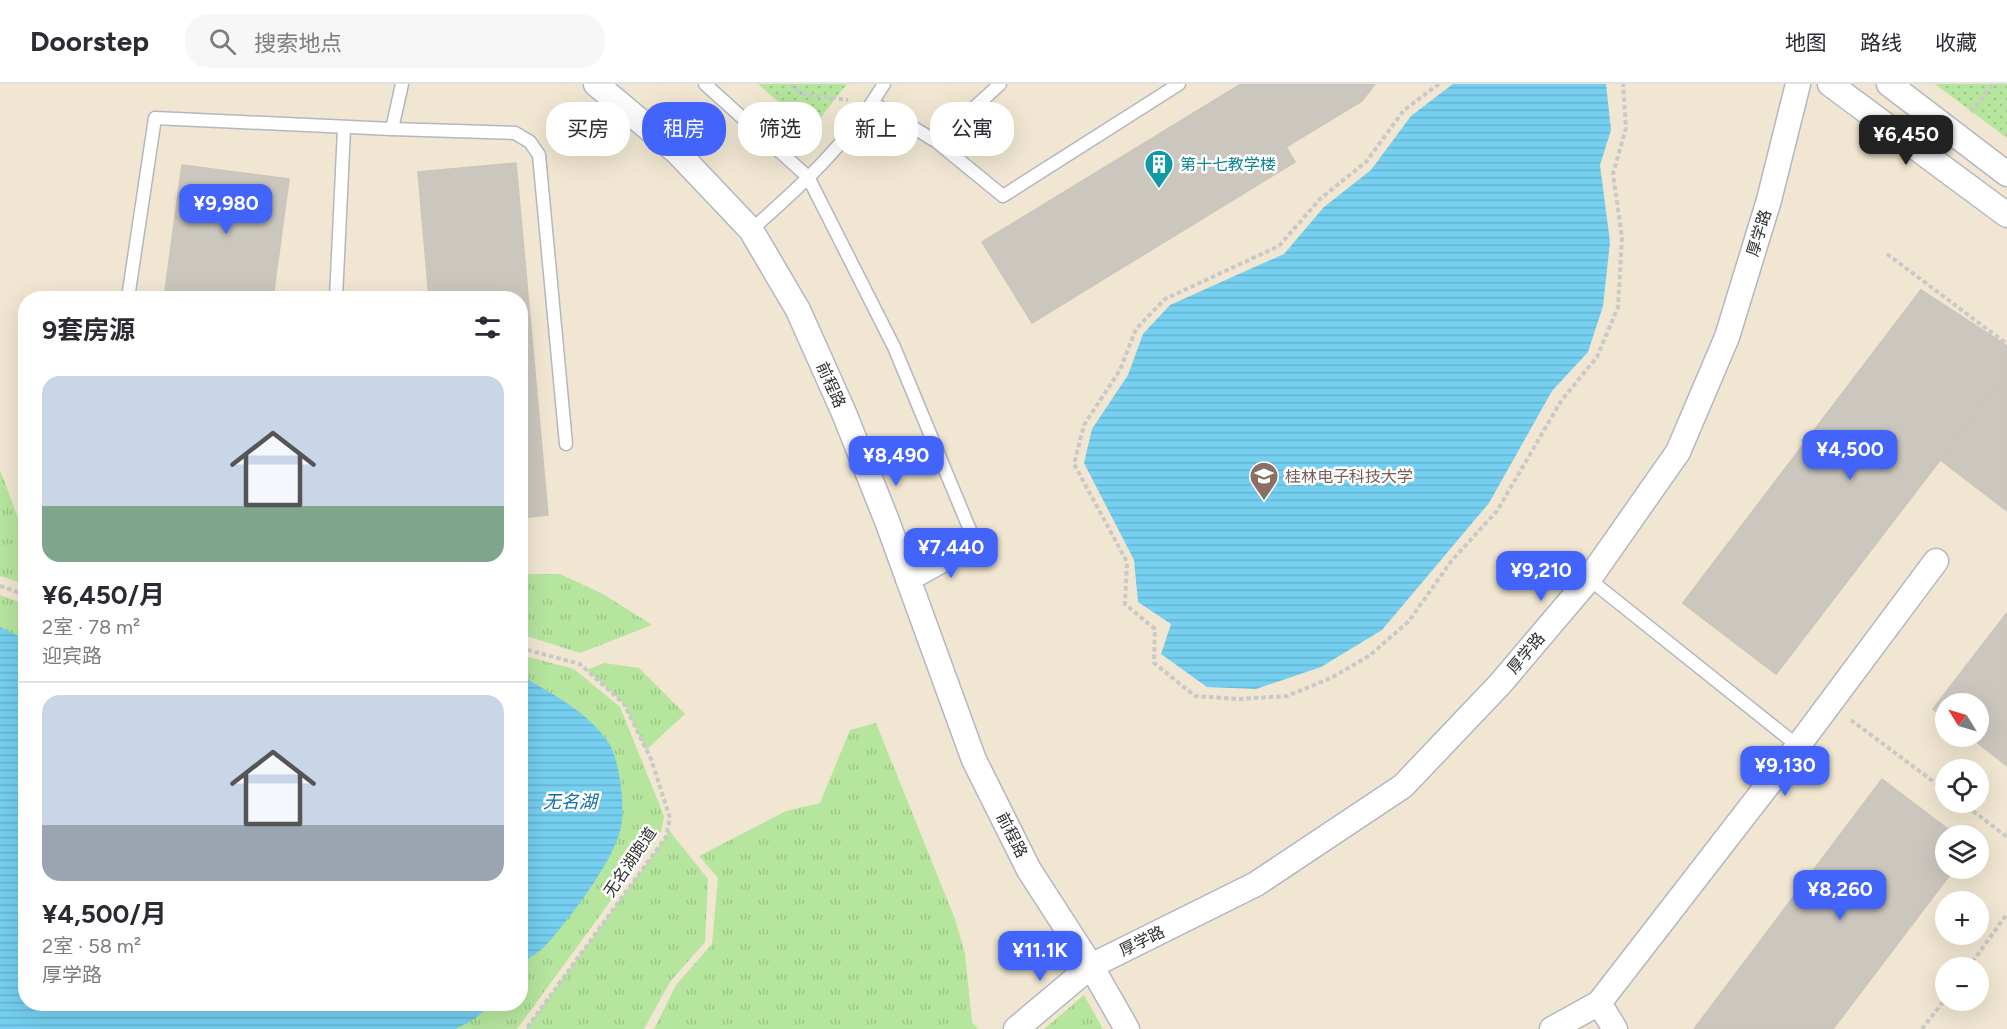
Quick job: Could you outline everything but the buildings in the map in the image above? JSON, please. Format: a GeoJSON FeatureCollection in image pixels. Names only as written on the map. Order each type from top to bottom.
{"type":"FeatureCollection","features":[{"type":"Feature","properties":{"kind":"street","name":"前程路"},"geometry":{"type":"LineString","coordinates":[[596,84],[677,152],[751,230],[798,310],[844,413],[974,760],[1029,870],[1091,966],[1127,1029]]}},
{"type":"Feature","properties":{"kind":"street","name":"厚学路"},"geometry":{"type":"LineString","coordinates":[[1017,1029],[1091,966],[1256,884],[1403,786],[1500,684],[1589,579],[1678,452],[1727,337],[1769,200],[1798,84]]}},
{"type":"Feature","properties":{"kind":"street"},"geometry":{"type":"LineString","coordinates":[[1830,84],[2007,215]]}},
{"type":"Feature","properties":{"kind":"street"},"geometry":{"type":"LineString","coordinates":[[1889,84],[2007,174]]}},
{"type":"Feature","properties":{"kind":"street"},"geometry":{"type":"LineString","coordinates":[[908,579],[975,542]]}},
{"type":"Feature","properties":{"kind":"street"},"geometry":{"type":"LineString","coordinates":[[1552,1029],[1599,1003],[1798,746],[1936,561]]}},
{"type":"Feature","properties":{"kind":"street"},"geometry":{"type":"LineString","coordinates":[[1599,1003],[1615,1029]]}},
{"type":"Feature","properties":{"kind":"lane"},"geometry":{"type":"LineString","coordinates":[[392,129],[402,84]]}},
{"type":"Feature","properties":{"kind":"lane"},"geometry":{"type":"LineString","coordinates":[[705,84],[808,177],[894,347],[975,542]]}},
{"type":"Feature","properties":{"kind":"lane"},"geometry":{"type":"LineString","coordinates":[[873,102],[884,84]]}},
{"type":"Feature","properties":{"kind":"lane"},"geometry":{"type":"LineString","coordinates":[[980,102],[1000,84]]}},
{"type":"Feature","properties":{"kind":"lane"},"geometry":{"type":"LineString","coordinates":[[954,156],[1003,196],[1179,84]]}},
{"type":"Feature","properties":{"kind":"lane"},"geometry":{"type":"LineString","coordinates":[[129,291],[155,118],[344,129],[515,133],[530,142],[539,154],[566,444]]}},
{"type":"Feature","properties":{"kind":"lane"},"geometry":{"type":"LineString","coordinates":[[336,291],[344,129]]}},
{"type":"Feature","properties":{"kind":"lane"},"geometry":{"type":"LineString","coordinates":[[751,230],[834,151]]}},
{"type":"Feature","properties":{"kind":"lane"},"geometry":{"type":"LineString","coordinates":[[1589,579],[1798,746]]}},
{"type":"Feature","properties":{"kind":"path"},"geometry":{"type":"LineString","coordinates":[[790,84],[802,94],[873,102]]}},
{"type":"Feature","properties":{"kind":"path"},"geometry":{"type":"LineString","coordinates":[[1439,84],[1404,111],[1366,162],[1320,199],[1279,246],[1165,299],[1136,329],[1119,370],[1084,425],[1074,464],[1127,562],[1125,604],[1155,629],[1154,663],[1195,696],[1240,699],[1287,696],[1331,678],[1369,656],[1409,621],[1452,560],[1497,511],[1561,401],[1597,357],[1618,307],[1622,238],[1613,174],[1626,128],[1623,84]]}},
{"type":"Feature","properties":{"kind":"path"},"geometry":{"type":"LineString","coordinates":[[1954,134],[1993,84]]}},
{"type":"Feature","properties":{"kind":"path"},"geometry":{"type":"LineString","coordinates":[[1887,254],[2007,344]]}},
{"type":"Feature","properties":{"kind":"path"},"geometry":{"type":"LineString","coordinates":[[0,586],[18,592]]}},
{"type":"Feature","properties":{"kind":"path","name":"无名湖跑道"},"geometry":{"type":"LineString","coordinates":[[526,1029],[666,837],[670,818],[651,759],[624,704],[580,664],[528,650]]}},
{"type":"Feature","properties":{"kind":"path"},"geometry":{"type":"LineString","coordinates":[[1829,704],[1935,783]]}},
{"type":"Feature","properties":{"kind":"path"},"geometry":{"type":"LineString","coordinates":[[1975,813],[2007,837]]}},
{"type":"Feature","properties":{"kind":"path"},"geometry":{"type":"LineString","coordinates":[[1976,957],[2007,914]]}},
{"type":"Feature","properties":{"kind":"path"},"geometry":{"type":"LineString","coordinates":[[1922,1029],[1936,1011]]}},
{"type":"Feature","properties":{"kind":"shaded area","name":"桂林电子科技大学"},"geometry":{"type":"Polygon","coordinates":[[[0,84],[2007,84],[2007,1029],[0,1029],[0,84]]]}},
{"type":"Feature","properties":{"kind":"green space"},"geometry":{"type":"Polygon","coordinates":[[[758,84],[847,84],[822,116],[822,102],[779,102],[758,84]]]}},
{"type":"Feature","properties":{"kind":"green space"},"geometry":{"type":"Polygon","coordinates":[[[1935,84],[2007,84],[2007,138],[1935,84]]]}},
{"type":"Feature","properties":{"kind":"green space"},"geometry":{"type":"Polygon","coordinates":[[[0,470],[18,518],[18,582],[0,576],[0,470]]]}},
{"type":"Feature","properties":{"kind":"green space"},"geometry":{"type":"Polygon","coordinates":[[[528,574],[560,574],[603,594],[652,625],[580,653],[528,637],[528,574]]]}},
{"type":"Feature","properties":{"kind":"green space"},"geometry":{"type":"Polygon","coordinates":[[[0,595],[18,601],[18,1011],[528,1011],[528,657],[574,669],[620,707],[664,816],[661,832],[517,1029],[0,1029],[0,595]]]}},
{"type":"Feature","properties":{"kind":"green space"},"geometry":{"type":"Polygon","coordinates":[[[604,663],[639,668],[685,714],[646,750],[624,704],[587,670],[604,663]]]}},
{"type":"Feature","properties":{"kind":"green space"},"geometry":{"type":"Polygon","coordinates":[[[876,723],[955,919],[965,954],[972,1022],[978,1029],[654,1029],[676,985],[712,944],[718,878],[699,856],[786,811],[820,803],[850,730],[876,723]]]}},
{"type":"Feature","properties":{"kind":"green space"},"geometry":{"type":"Polygon","coordinates":[[[668,829],[708,879],[705,942],[670,982],[644,1029],[526,1029],[666,837],[668,829]]]}},
{"type":"Feature","properties":{"kind":"green space"},"geometry":{"type":"Polygon","coordinates":[[[1084,995],[1103,1029],[1044,1029],[1084,995]]]}},
{"type":"Feature","properties":{"kind":"water"},"geometry":{"type":"Polygon","coordinates":[[[1453,84],[1606,84],[1611,130],[1600,165],[1610,242],[1603,306],[1588,352],[1552,391],[1489,503],[1382,630],[1321,667],[1256,689],[1207,687],[1161,654],[1171,624],[1138,602],[1134,560],[1084,463],[1092,429],[1128,375],[1143,334],[1170,305],[1284,254],[1324,207],[1371,170],[1411,116],[1453,84]]]}},
{"type":"Feature","properties":{"kind":"water"},"geometry":{"type":"Polygon","coordinates":[[[0,627],[18,636],[18,1011],[484,1011],[456,1029],[0,1029],[0,627]]]}},
{"type":"Feature","properties":{"kind":"water","name":"无名湖"},"geometry":{"type":"Polygon","coordinates":[[[528,680],[579,712],[600,731],[616,760],[621,785],[622,822],[608,859],[577,907],[542,949],[528,959],[528,680]]]}},
{"type":"Feature","properties":{"kind":"place","name":"第十七教学楼"},"geometry":{"type":"Point","coordinates":[1159,190]}},
{"type":"Feature","properties":{"kind":"place","name":"桂林电子科技大学"},"geometry":{"type":"Point","coordinates":[1264,502]}}]}
